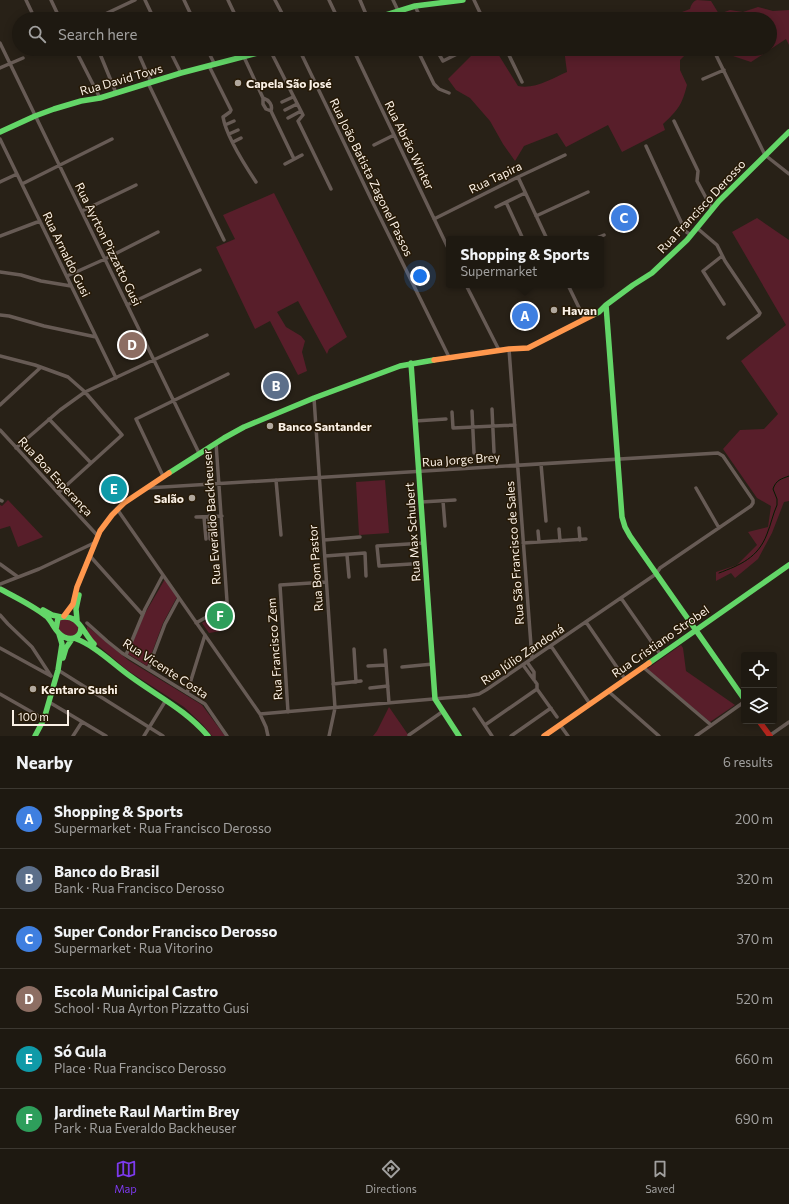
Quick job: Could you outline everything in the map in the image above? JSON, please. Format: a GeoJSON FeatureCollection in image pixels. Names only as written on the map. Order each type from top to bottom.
{"type":"FeatureCollection","features":[{"type":"Feature","properties":{"kind":"main road"},"geometry":{"type":"LineString","coordinates":[[395,12],[415,6],[463,0]]}},
{"type":"Feature","properties":{"kind":"main road","name":"Rua David Tows"},"geometry":{"type":"LineString","coordinates":[[0,132],[35,116],[82,101],[100,98],[181,73],[244,57]]}},
{"type":"Feature","properties":{"kind":"main road","name":"Rua Francisco Derosso"},"geometry":{"type":"LineString","coordinates":[[509,349],[537,340],[606,305],[652,273],[691,235],[719,201],[789,132]]}},
{"type":"Feature","properties":{"kind":"main road"},"geometry":{"type":"LineString","coordinates":[[606,305],[622,517],[625,527],[741,697]]}},
{"type":"Feature","properties":{"kind":"main road","name":"Rua Francisco Derosso"},"geometry":{"type":"LineString","coordinates":[[77,620],[76,609],[82,577],[94,543],[108,520],[117,509],[144,489],[216,442],[236,431],[314,398],[411,363],[499,350],[520,349],[536,345],[599,312],[606,305]]}},
{"type":"Feature","properties":{"kind":"main road","name":"Rua Max Schubert"},"geometry":{"type":"LineString","coordinates":[[411,363],[435,699]]}},
{"type":"Feature","properties":{"kind":"main road","name":"Rua Cristiano Strobel"},"geometry":{"type":"LineString","coordinates":[[544,736],[789,564]]}},
{"type":"Feature","properties":{"kind":"main road","name":"Rua Francisco Derosso"},"geometry":{"type":"LineString","coordinates":[[62,616],[72,606],[77,587],[82,577]]}},
{"type":"Feature","properties":{"kind":"main road"},"geometry":{"type":"LineString","coordinates":[[0,589],[52,615],[68,616],[77,620],[88,639],[116,665]]}},
{"type":"Feature","properties":{"kind":"main road"},"geometry":{"type":"LineString","coordinates":[[23,601],[45,616],[58,632],[65,637],[85,642],[137,681],[189,716],[208,736]]}},
{"type":"Feature","properties":{"kind":"main road"},"geometry":{"type":"LineString","coordinates":[[58,670],[62,644],[56,621],[62,616]]}},
{"type":"Feature","properties":{"kind":"main road"},"geometry":{"type":"LineString","coordinates":[[35,736],[44,719],[49,702],[53,677],[58,670],[66,648],[73,638],[80,634],[81,627]]}},
{"type":"Feature","properties":{"kind":"main road"},"geometry":{"type":"LineString","coordinates":[[435,699],[442,712],[459,736]]}},
{"type":"Feature","properties":{"kind":"main road"},"geometry":{"type":"LineString","coordinates":[[761,724],[769,736]]}},
{"type":"Feature","properties":{"kind":"street"},"geometry":{"type":"LineString","coordinates":[[26,0],[32,12]]}},
{"type":"Feature","properties":{"kind":"street"},"geometry":{"type":"LineString","coordinates":[[51,0],[57,12]]}},
{"type":"Feature","properties":{"kind":"street"},"geometry":{"type":"LineString","coordinates":[[109,12],[135,0]]}},
{"type":"Feature","properties":{"kind":"street"},"geometry":{"type":"LineString","coordinates":[[145,0],[151,12]]}},
{"type":"Feature","properties":{"kind":"street"},"geometry":{"type":"LineString","coordinates":[[184,0],[190,12]]}},
{"type":"Feature","properties":{"kind":"street"},"geometry":{"type":"LineString","coordinates":[[228,0],[234,12]]}},
{"type":"Feature","properties":{"kind":"street"},"geometry":{"type":"LineString","coordinates":[[276,0],[282,12]]}},
{"type":"Feature","properties":{"kind":"street"},"geometry":{"type":"LineString","coordinates":[[329,0],[335,12]]}},
{"type":"Feature","properties":{"kind":"street"},"geometry":{"type":"LineString","coordinates":[[360,0],[365,12]]}},
{"type":"Feature","properties":{"kind":"street"},"geometry":{"type":"LineString","coordinates":[[393,0],[398,11]]}},
{"type":"Feature","properties":{"kind":"street"},"geometry":{"type":"LineString","coordinates":[[474,0],[480,12]]}},
{"type":"Feature","properties":{"kind":"street"},"geometry":{"type":"LineString","coordinates":[[415,6],[418,12]]}},
{"type":"Feature","properties":{"kind":"street","name":"Rua Ayrton Pizzatto Gusi"},"geometry":{"type":"LineString","coordinates":[[0,43],[199,453]]}},
{"type":"Feature","properties":{"kind":"street"},"geometry":{"type":"LineString","coordinates":[[79,56],[100,98]]}},
{"type":"Feature","properties":{"kind":"street"},"geometry":{"type":"LineString","coordinates":[[101,56],[116,93]]}},
{"type":"Feature","properties":{"kind":"street"},"geometry":{"type":"LineString","coordinates":[[172,56],[181,73]]}},
{"type":"Feature","properties":{"kind":"street"},"geometry":{"type":"LineString","coordinates":[[209,56],[230,110],[230,112],[223,117],[225,125],[245,165],[256,182]]}},
{"type":"Feature","properties":{"kind":"street"},"geometry":{"type":"LineString","coordinates":[[274,56],[303,116],[298,120],[331,188]]}},
{"type":"Feature","properties":{"kind":"street","name":"Rua João Batista Zagonel Passos"},"geometry":{"type":"LineString","coordinates":[[302,56],[449,357]]}},
{"type":"Feature","properties":{"kind":"street","name":"Rua Abrão Winter"},"geometry":{"type":"LineString","coordinates":[[356,56],[446,244]]}},
{"type":"Feature","properties":{"kind":"street"},"geometry":{"type":"LineString","coordinates":[[420,56],[434,84],[438,89],[449,93]]}},
{"type":"Feature","properties":{"kind":"street"},"geometry":{"type":"LineString","coordinates":[[440,56],[443,61],[453,56]]}},
{"type":"Feature","properties":{"kind":"street"},"geometry":{"type":"LineString","coordinates":[[509,56],[522,82]]}},
{"type":"Feature","properties":{"kind":"street"},"geometry":{"type":"LineString","coordinates":[[717,56],[765,155],[789,174]]}},
{"type":"Feature","properties":{"kind":"street"},"geometry":{"type":"LineString","coordinates":[[140,57],[149,83],[224,240]]}},
{"type":"Feature","properties":{"kind":"street"},"geometry":{"type":"LineString","coordinates":[[244,57],[263,98],[264,106],[270,111],[294,159]]}},
{"type":"Feature","properties":{"kind":"street"},"geometry":{"type":"LineString","coordinates":[[0,68],[23,58]]}},
{"type":"Feature","properties":{"kind":"street"},"geometry":{"type":"LineString","coordinates":[[703,79],[724,70]]}},
{"type":"Feature","properties":{"kind":"street"},"geometry":{"type":"LineString","coordinates":[[282,102],[294,96]]}},
{"type":"Feature","properties":{"kind":"street"},"geometry":{"type":"LineString","coordinates":[[263,98],[271,105],[270,111]]}},
{"type":"Feature","properties":{"kind":"street"},"geometry":{"type":"LineString","coordinates":[[285,110],[297,104]]}},
{"type":"Feature","properties":{"kind":"street"},"geometry":{"type":"LineString","coordinates":[[288,118],[301,112]]}},
{"type":"Feature","properties":{"kind":"street"},"geometry":{"type":"LineString","coordinates":[[225,125],[234,121]]}},
{"type":"Feature","properties":{"kind":"street"},"geometry":{"type":"LineString","coordinates":[[674,121],[698,171],[697,180],[712,209]]}},
{"type":"Feature","properties":{"kind":"street"},"geometry":{"type":"LineString","coordinates":[[229,134],[238,130]]}},
{"type":"Feature","properties":{"kind":"street"},"geometry":{"type":"LineString","coordinates":[[374,145],[394,135]]}},
{"type":"Feature","properties":{"kind":"street"},"geometry":{"type":"LineString","coordinates":[[233,142],[241,138]]}},
{"type":"Feature","properties":{"kind":"street","name":"Rua Arnaldo Gusi"},"geometry":{"type":"LineString","coordinates":[[0,139],[116,378]]}},
{"type":"Feature","properties":{"kind":"street"},"geometry":{"type":"LineString","coordinates":[[22,184],[112,139]]}},
{"type":"Feature","properties":{"kind":"street"},"geometry":{"type":"LineString","coordinates":[[646,146],[685,231],[691,235]]}},
{"type":"Feature","properties":{"kind":"street"},"geometry":{"type":"LineString","coordinates":[[285,164],[302,155]]}},
{"type":"Feature","properties":{"kind":"street","name":"Rua Tapira"},"geometry":{"type":"LineString","coordinates":[[434,219],[518,176],[565,155]]}},
{"type":"Feature","properties":{"kind":"street"},"geometry":{"type":"LineString","coordinates":[[0,182],[17,174]]}},
{"type":"Feature","properties":{"kind":"street"},"geometry":{"type":"LineString","coordinates":[[518,176],[546,236]]}},
{"type":"Feature","properties":{"kind":"street"},"geometry":{"type":"LineString","coordinates":[[82,211],[136,185]]}},
{"type":"Feature","properties":{"kind":"street"},"geometry":{"type":"LineString","coordinates":[[536,216],[588,192]]}},
{"type":"Feature","properties":{"kind":"street"},"geometry":{"type":"LineString","coordinates":[[496,206],[525,193]]}},
{"type":"Feature","properties":{"kind":"street"},"geometry":{"type":"LineString","coordinates":[[506,202],[522,236]]}},
{"type":"Feature","properties":{"kind":"street"},"geometry":{"type":"LineString","coordinates":[[0,236],[40,221]]}},
{"type":"Feature","properties":{"kind":"street"},"geometry":{"type":"LineString","coordinates":[[697,228],[716,244],[722,256],[760,313],[728,338]]}},
{"type":"Feature","properties":{"kind":"street"},"geometry":{"type":"LineString","coordinates":[[67,276],[105,259],[158,232]]}},
{"type":"Feature","properties":{"kind":"street"},"geometry":{"type":"LineString","coordinates":[[600,236],[604,234]]}},
{"type":"Feature","properties":{"kind":"street"},"geometry":{"type":"LineString","coordinates":[[722,256],[703,271],[724,304]]}},
{"type":"Feature","properties":{"kind":"street"},"geometry":{"type":"LineString","coordinates":[[127,305],[200,270]]}},
{"type":"Feature","properties":{"kind":"street"},"geometry":{"type":"LineString","coordinates":[[0,272],[71,286]]}},
{"type":"Feature","properties":{"kind":"street"},"geometry":{"type":"LineString","coordinates":[[468,288],[499,350]]}},
{"type":"Feature","properties":{"kind":"street"},"geometry":{"type":"LineString","coordinates":[[569,288],[583,316]]}},
{"type":"Feature","properties":{"kind":"street"},"geometry":{"type":"LineString","coordinates":[[0,315],[96,337]]}},
{"type":"Feature","properties":{"kind":"street"},"geometry":{"type":"LineString","coordinates":[[16,448],[67,404],[85,392],[207,335]]}},
{"type":"Feature","properties":{"kind":"street","name":"Rua São Francisco de Sales"},"geometry":{"type":"LineString","coordinates":[[509,349],[532,659]]}},
{"type":"Feature","properties":{"kind":"street"},"geometry":{"type":"LineString","coordinates":[[0,356],[68,377],[85,392],[122,435],[58,493]]}},
{"type":"Feature","properties":{"kind":"street"},"geometry":{"type":"LineString","coordinates":[[0,405],[40,368]]}},
{"type":"Feature","properties":{"kind":"street"},"geometry":{"type":"LineString","coordinates":[[163,476],[136,418],[228,374]]}},
{"type":"Feature","properties":{"kind":"street","name":"Rua Bom Pastor"},"geometry":{"type":"LineString","coordinates":[[314,398],[335,708],[329,736]]}},
{"type":"Feature","properties":{"kind":"street"},"geometry":{"type":"LineString","coordinates":[[492,409],[494,452]]}},
{"type":"Feature","properties":{"kind":"street"},"geometry":{"type":"LineString","coordinates":[[472,411],[474,453]]}},
{"type":"Feature","properties":{"kind":"street"},"geometry":{"type":"LineString","coordinates":[[452,412],[453,428],[515,425]]}},
{"type":"Feature","properties":{"kind":"street"},"geometry":{"type":"LineString","coordinates":[[49,419],[91,463]]}},
{"type":"Feature","properties":{"kind":"street"},"geometry":{"type":"LineString","coordinates":[[415,421],[446,419]]}},
{"type":"Feature","properties":{"kind":"street","name":"Rua Boa Esperança"},"geometry":{"type":"LineString","coordinates":[[0,430],[98,536]]}},
{"type":"Feature","properties":{"kind":"street","name":"Rua Everaldo Backheuser"},"geometry":{"type":"LineString","coordinates":[[196,623],[217,611],[227,601],[216,442]]}},
{"type":"Feature","properties":{"kind":"street","name":"Rua Jorge Brey"},"geometry":{"type":"LineString","coordinates":[[144,489],[720,454],[723,456],[753,502]]}},
{"type":"Feature","properties":{"kind":"street"},"geometry":{"type":"LineString","coordinates":[[541,464],[546,521]]}},
{"type":"Feature","properties":{"kind":"street"},"geometry":{"type":"LineString","coordinates":[[276,480],[281,535]]}},
{"type":"Feature","properties":{"kind":"street"},"geometry":{"type":"LineString","coordinates":[[696,488],[719,528]]}},
{"type":"Feature","properties":{"kind":"street"},"geometry":{"type":"LineString","coordinates":[[443,500],[445,526]]}},
{"type":"Feature","properties":{"kind":"street"},"geometry":{"type":"LineString","coordinates":[[421,502],[455,500]]}},
{"type":"Feature","properties":{"kind":"street","name":"Rua Júlio Zandoná"},"geometry":{"type":"LineString","coordinates":[[260,714],[480,694],[656,574],[660,568],[751,506],[753,502]]}},
{"type":"Feature","properties":{"kind":"street"},"geometry":{"type":"LineString","coordinates":[[117,509],[260,714],[268,736]]}},
{"type":"Feature","properties":{"kind":"street"},"geometry":{"type":"LineString","coordinates":[[204,517],[208,539],[209,516]]}},
{"type":"Feature","properties":{"kind":"street"},"geometry":{"type":"LineString","coordinates":[[196,517],[222,516]]}},
{"type":"Feature","properties":{"kind":"street"},"geometry":{"type":"LineString","coordinates":[[579,528],[580,540]]}},
{"type":"Feature","properties":{"kind":"street"},"geometry":{"type":"LineString","coordinates":[[559,529],[560,541]]}},
{"type":"Feature","properties":{"kind":"street"},"geometry":{"type":"LineString","coordinates":[[538,531],[539,542]]}},
{"type":"Feature","properties":{"kind":"street"},"geometry":{"type":"LineString","coordinates":[[324,540],[360,537]]}},
{"type":"Feature","properties":{"kind":"street"},"geometry":{"type":"LineString","coordinates":[[523,543],[586,539]]}},
{"type":"Feature","properties":{"kind":"street"},"geometry":{"type":"LineString","coordinates":[[411,564],[379,566],[377,546],[424,542]]}},
{"type":"Feature","properties":{"kind":"street"},"geometry":{"type":"LineString","coordinates":[[0,584],[94,543]]}},
{"type":"Feature","properties":{"kind":"street"},"geometry":{"type":"LineString","coordinates":[[325,556],[364,553],[366,576]]}},
{"type":"Feature","properties":{"kind":"street"},"geometry":{"type":"LineString","coordinates":[[347,554],[348,577]]}},
{"type":"Feature","properties":{"kind":"street"},"geometry":{"type":"LineString","coordinates":[[89,555],[142,614]]}},
{"type":"Feature","properties":{"kind":"street"},"geometry":{"type":"LineString","coordinates":[[0,564],[18,577]]}},
{"type":"Feature","properties":{"kind":"street"},"geometry":{"type":"LineString","coordinates":[[126,655],[142,614],[163,575]]}},
{"type":"Feature","properties":{"kind":"street","name":"Rua Francisco Zem"},"geometry":{"type":"LineString","coordinates":[[288,712],[280,585],[326,582]]}},
{"type":"Feature","properties":{"kind":"street"},"geometry":{"type":"LineString","coordinates":[[148,669],[165,624],[179,598]]}},
{"type":"Feature","properties":{"kind":"street"},"geometry":{"type":"LineString","coordinates":[[621,598],[660,654]]}},
{"type":"Feature","properties":{"kind":"street"},"geometry":{"type":"LineString","coordinates":[[222,626],[229,625],[227,601]]}},
{"type":"Feature","properties":{"kind":"street"},"geometry":{"type":"LineString","coordinates":[[0,615],[32,647],[53,677]]}},
{"type":"Feature","properties":{"kind":"street"},"geometry":{"type":"LineString","coordinates":[[586,622],[625,679]]}},
{"type":"Feature","properties":{"kind":"street","name":"Rua Vicente Costa"},"geometry":{"type":"LineString","coordinates":[[88,624],[126,655],[205,704],[227,736]]}},
{"type":"Feature","properties":{"kind":"street"},"geometry":{"type":"LineString","coordinates":[[187,693],[205,635]]}},
{"type":"Feature","properties":{"kind":"street"},"geometry":{"type":"LineString","coordinates":[[550,646],[590,704]]}},
{"type":"Feature","properties":{"kind":"street"},"geometry":{"type":"LineString","coordinates":[[0,648],[53,677]]}},
{"type":"Feature","properties":{"kind":"street"},"geometry":{"type":"LineString","coordinates":[[333,684],[358,682],[354,649]]}},
{"type":"Feature","properties":{"kind":"street"},"geometry":{"type":"LineString","coordinates":[[385,650],[389,703]]}},
{"type":"Feature","properties":{"kind":"street"},"geometry":{"type":"LineString","coordinates":[[402,667],[432,664]]}},
{"type":"Feature","properties":{"kind":"street"},"geometry":{"type":"LineString","coordinates":[[525,664],[534,672],[534,681],[537,688],[557,717]]}},
{"type":"Feature","properties":{"kind":"street"},"geometry":{"type":"LineString","coordinates":[[368,666],[386,665]]}},
{"type":"Feature","properties":{"kind":"street"},"geometry":{"type":"LineString","coordinates":[[643,667],[711,725]]}},
{"type":"Feature","properties":{"kind":"street"},"geometry":{"type":"LineString","coordinates":[[58,670],[162,736]]}},
{"type":"Feature","properties":{"kind":"street"},"geometry":{"type":"LineString","coordinates":[[370,688],[388,686]]}},
{"type":"Feature","properties":{"kind":"street"},"geometry":{"type":"LineString","coordinates":[[485,725],[537,688]]}},
{"type":"Feature","properties":{"kind":"street"},"geometry":{"type":"LineString","coordinates":[[608,691],[659,736]]}},
{"type":"Feature","properties":{"kind":"street"},"geometry":{"type":"LineString","coordinates":[[0,694],[44,719]]}},
{"type":"Feature","properties":{"kind":"street"},"geometry":{"type":"LineString","coordinates":[[144,736],[166,700]]}},
{"type":"Feature","properties":{"kind":"street"},"geometry":{"type":"LineString","coordinates":[[49,702],[106,736]]}},
{"type":"Feature","properties":{"kind":"street"},"geometry":{"type":"LineString","coordinates":[[696,736],[741,703]]}},
{"type":"Feature","properties":{"kind":"street"},"geometry":{"type":"LineString","coordinates":[[511,736],[551,708]]}},
{"type":"Feature","properties":{"kind":"street"},"geometry":{"type":"LineString","coordinates":[[474,709],[492,736]]}},
{"type":"Feature","properties":{"kind":"street"},"geometry":{"type":"LineString","coordinates":[[409,734],[442,712]]}},
{"type":"Feature","properties":{"kind":"street"},"geometry":{"type":"LineString","coordinates":[[73,736],[82,722]]}},
{"type":"Feature","properties":{"kind":"street"},"geometry":{"type":"LineString","coordinates":[[769,736],[789,722]]}},
{"type":"Feature","properties":{"kind":"street"},"geometry":{"type":"LineString","coordinates":[[560,725],[568,736]]}},
{"type":"Feature","properties":{"kind":"shaded area"},"geometry":{"type":"Polygon","coordinates":[[[694,1],[711,1],[718,12],[682,12],[690,9],[694,1]]]}},
{"type":"Feature","properties":{"kind":"shaded area"},"geometry":{"type":"Polygon","coordinates":[[[758,7],[773,11],[789,10],[789,45],[786,39],[777,45],[777,12],[743,12],[758,7]]]}},
{"type":"Feature","properties":{"kind":"shaded area"},"geometry":{"type":"Polygon","coordinates":[[[730,10],[743,12],[724,12],[730,10]]]}},
{"type":"Feature","properties":{"kind":"shaded area"},"geometry":{"type":"Polygon","coordinates":[[[471,56],[499,56],[518,86],[524,87],[543,83],[567,72],[565,56],[684,56],[680,60],[680,70],[687,85],[679,107],[663,124],[665,130],[622,152],[608,125],[566,147],[557,133],[524,146],[515,161],[490,121],[470,98],[456,90],[448,79],[471,56]]]}},
{"type":"Feature","properties":{"kind":"shaded area"},"geometry":{"type":"Polygon","coordinates":[[[733,56],[760,56],[751,62],[733,56]]]}},
{"type":"Feature","properties":{"kind":"shaded area"},"geometry":{"type":"Polygon","coordinates":[[[274,193],[347,337],[329,349],[327,354],[298,301],[277,312],[286,327],[301,336],[305,341],[302,352],[307,371],[298,375],[270,321],[255,329],[216,247],[235,239],[223,215],[274,193]]]}},
{"type":"Feature","properties":{"kind":"shaded area"},"geometry":{"type":"Polygon","coordinates":[[[757,218],[789,240],[789,501],[784,502],[772,533],[758,559],[735,578],[731,573],[716,581],[716,572],[737,565],[757,545],[748,532],[768,527],[771,506],[757,498],[723,449],[740,430],[764,429],[778,414],[741,361],[786,325],[732,232],[757,218]]]}},
{"type":"Feature","properties":{"kind":"shaded area"},"geometry":{"type":"Polygon","coordinates":[[[385,480],[389,533],[359,535],[356,482],[385,480]]]}},
{"type":"Feature","properties":{"kind":"shaded area"},"geometry":{"type":"Polygon","coordinates":[[[8,500],[43,537],[18,547],[10,526],[0,529],[0,505],[2,506],[8,500]]]}},
{"type":"Feature","properties":{"kind":"shaded area"},"geometry":{"type":"Polygon","coordinates":[[[165,579],[177,597],[163,623],[147,666],[128,654],[144,615],[165,579]]]}},
{"type":"Feature","properties":{"kind":"shaded area"},"geometry":{"type":"Polygon","coordinates":[[[226,609],[226,622],[221,625],[221,631],[209,633],[202,623],[226,609]]]}},
{"type":"Feature","properties":{"kind":"shaded area"},"geometry":{"type":"Polygon","coordinates":[[[65,618],[75,621],[79,629],[75,636],[65,636],[59,630],[59,620],[65,618]]]}},
{"type":"Feature","properties":{"kind":"shaded area"},"geometry":{"type":"Polygon","coordinates":[[[87,626],[128,660],[202,705],[225,736],[212,736],[184,707],[127,670],[94,642],[87,632],[87,626]]]}},
{"type":"Feature","properties":{"kind":"shaded area"},"geometry":{"type":"Polygon","coordinates":[[[681,645],[683,648],[686,671],[735,705],[710,722],[647,669],[681,645]]]}},
{"type":"Feature","properties":{"kind":"shaded area"},"geometry":{"type":"Polygon","coordinates":[[[389,707],[409,736],[373,736],[389,707]]]}},
{"type":"Feature","properties":{"kind":"waterway"},"geometry":{"type":"LineString","coordinates":[[719,573],[748,560],[759,549],[767,534],[777,505],[777,499],[773,489],[774,486],[779,480],[789,476]]}},
{"type":"Feature","properties":{"kind":"traffic: fast"},"geometry":{"type":"LineString","coordinates":[[396,12],[415,6],[463,0]]}},
{"type":"Feature","properties":{"kind":"traffic: fast"},"geometry":{"type":"LineString","coordinates":[[0,132],[54,109],[81,101],[100,98],[181,73],[246,56]]}},
{"type":"Feature","properties":{"kind":"traffic: fast"},"geometry":{"type":"LineString","coordinates":[[593,315],[633,285],[652,273],[687,240],[719,201],[789,132]]}},
{"type":"Feature","properties":{"kind":"traffic: fast"},"geometry":{"type":"LineString","coordinates":[[606,305],[622,517],[625,527],[741,695]]}},
{"type":"Feature","properties":{"kind":"traffic: fast"},"geometry":{"type":"LineString","coordinates":[[169,473],[244,427],[314,398],[400,366],[434,360]]}},
{"type":"Feature","properties":{"kind":"traffic: fast"},"geometry":{"type":"LineString","coordinates":[[411,363],[435,699],[459,736]]}},
{"type":"Feature","properties":{"kind":"traffic: fast"},"geometry":{"type":"LineString","coordinates":[[649,663],[789,565]]}},
{"type":"Feature","properties":{"kind":"traffic: fast"},"geometry":{"type":"LineString","coordinates":[[0,589],[41,612],[46,616],[58,633],[64,637],[70,639],[78,636],[81,627]]}},
{"type":"Feature","properties":{"kind":"traffic: fast"},"geometry":{"type":"LineString","coordinates":[[77,620],[76,609],[79,595]]}},
{"type":"Feature","properties":{"kind":"traffic: fast"},"geometry":{"type":"LineString","coordinates":[[43,610],[52,615],[61,617]]}},
{"type":"Feature","properties":{"kind":"traffic: fast"},"geometry":{"type":"LineString","coordinates":[[56,629],[58,618],[71,618],[79,624],[94,644]]}},
{"type":"Feature","properties":{"kind":"traffic: fast"},"geometry":{"type":"LineString","coordinates":[[35,736],[44,719],[58,670],[62,644],[59,634]]}},
{"type":"Feature","properties":{"kind":"traffic: fast"},"geometry":{"type":"LineString","coordinates":[[74,638],[90,645],[130,676],[181,711],[208,736]]}},
{"type":"Feature","properties":{"kind":"traffic: fast"},"geometry":{"type":"LineString","coordinates":[[63,658],[66,648],[72,639]]}},
{"type":"Feature","properties":{"kind":"traffic: slow"},"geometry":{"type":"LineString","coordinates":[[434,360],[509,349],[528,348],[593,315]]}},
{"type":"Feature","properties":{"kind":"traffic: slow"},"geometry":{"type":"LineString","coordinates":[[64,616],[73,604],[77,587],[100,531],[112,515],[124,503],[169,473]]}},
{"type":"Feature","properties":{"kind":"traffic: slow"},"geometry":{"type":"LineString","coordinates":[[544,736],[649,663]]}},
{"type":"Feature","properties":{"kind":"traffic: jam"},"geometry":{"type":"LineString","coordinates":[[761,724],[770,736]]}},
{"type":"Feature","properties":{"kind":"place","name":"Capela São José"},"geometry":{"type":"Point","coordinates":[238,83]}},
{"type":"Feature","properties":{"kind":"place","name":"Super Condor Francisco Derosso"},"geometry":{"type":"Point","coordinates":[624,218]}},
{"type":"Feature","properties":{"kind":"place","name":"Havan"},"geometry":{"type":"Point","coordinates":[554,310]}},
{"type":"Feature","properties":{"kind":"place","name":"Shopping & Sports"},"geometry":{"type":"Point","coordinates":[525,316]}},
{"type":"Feature","properties":{"kind":"place","name":"Escola Municipal Castro"},"geometry":{"type":"Point","coordinates":[132,345]}},
{"type":"Feature","properties":{"kind":"place","name":"Banco do Brasil"},"geometry":{"type":"Point","coordinates":[276,386]}},
{"type":"Feature","properties":{"kind":"place","name":"Banco Santander"},"geometry":{"type":"Point","coordinates":[270,426]}},
{"type":"Feature","properties":{"kind":"place","name":"Só Gula"},"geometry":{"type":"Point","coordinates":[114,489]}},
{"type":"Feature","properties":{"kind":"place","name":"Salão"},"geometry":{"type":"Point","coordinates":[192,498]}},
{"type":"Feature","properties":{"kind":"place","name":"Jardinete Raul Martim Brey"},"geometry":{"type":"Point","coordinates":[220,616]}},
{"type":"Feature","properties":{"kind":"place","name":"Kentaro Sushi"},"geometry":{"type":"Point","coordinates":[33,689]}}]}
